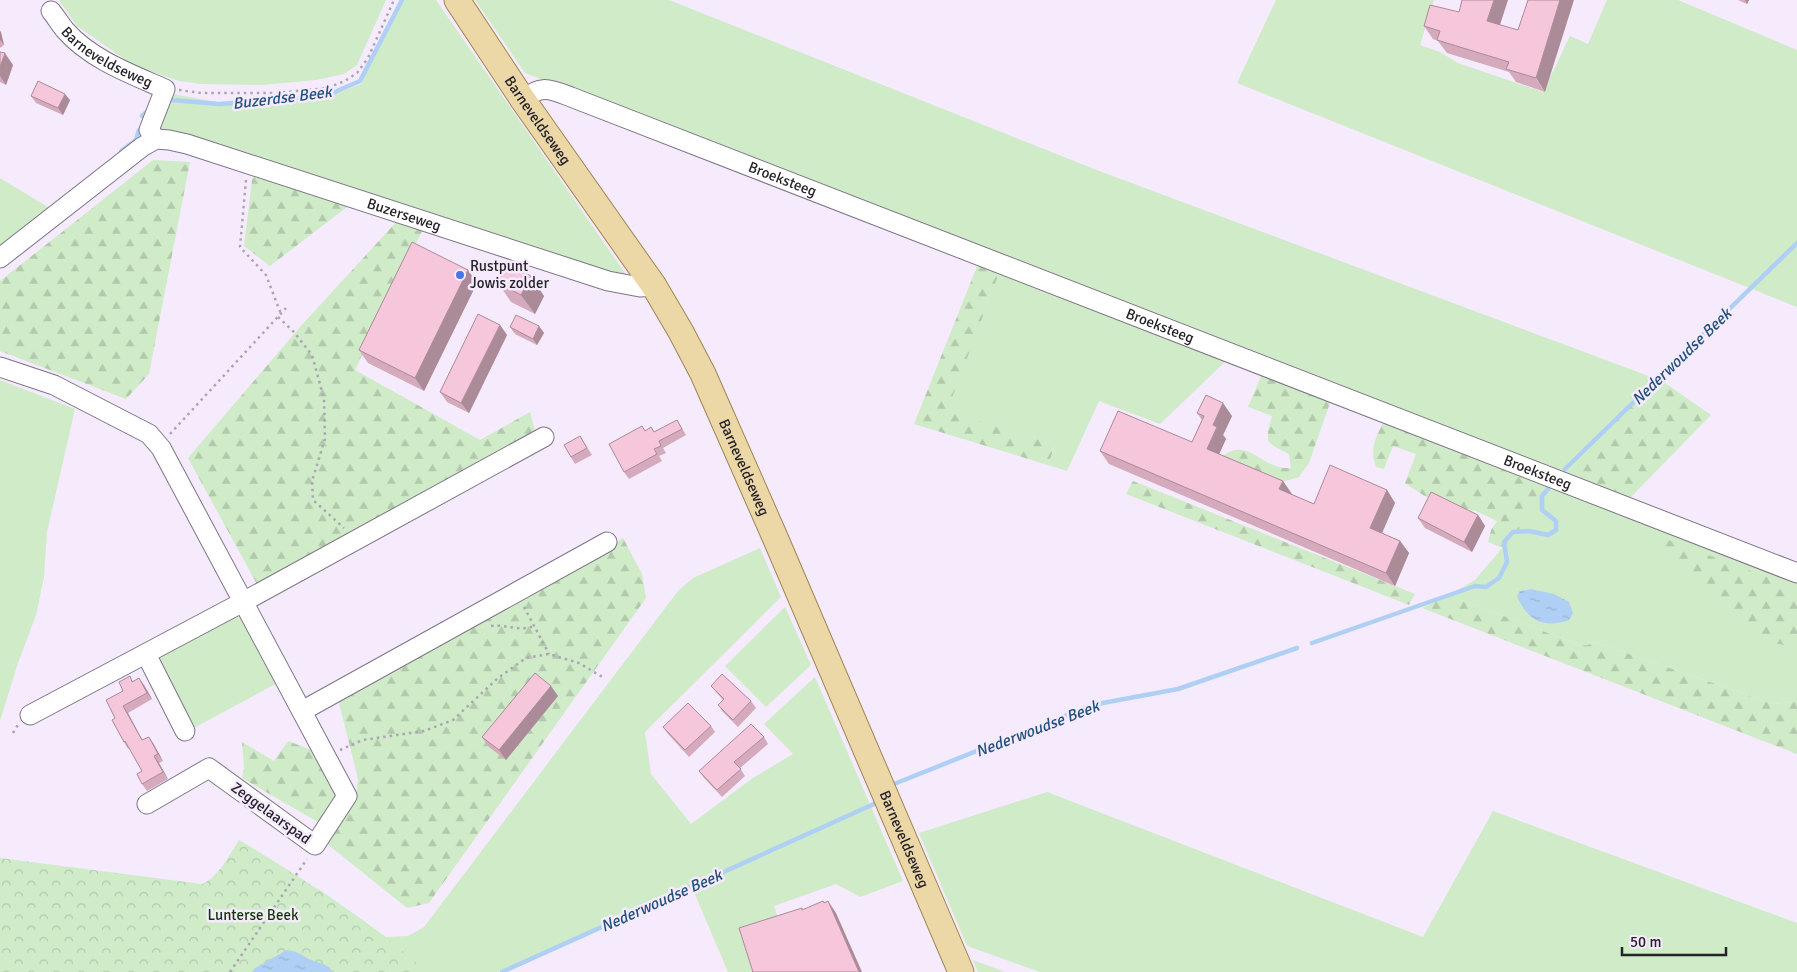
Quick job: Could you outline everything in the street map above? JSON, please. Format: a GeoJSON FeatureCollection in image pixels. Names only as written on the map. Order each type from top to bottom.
{"type":"FeatureCollection","features":[{"type":"Feature","properties":{"kind":"main road","name":"Barneveldseweg"},"geometry":{"type":"LineString","coordinates":[[457,0],[523,100],[654,286],[681,332],[711,392],[774,535],[960,972]]}},
{"type":"Feature","properties":{"kind":"street","name":"Barneveldseweg"},"geometry":{"type":"LineString","coordinates":[[51,11],[65,30],[84,47],[123,71],[166,89]]}},
{"type":"Feature","properties":{"kind":"street"},"geometry":{"type":"LineString","coordinates":[[0,258],[121,162],[156,139],[149,130],[166,89]]}},
{"type":"Feature","properties":{"kind":"street","name":"Broeksteeg"},"geometry":{"type":"LineString","coordinates":[[523,100],[531,93],[542,89],[571,97],[1797,573]]}},
{"type":"Feature","properties":{"kind":"street","name":"Buzerseweg"},"geometry":{"type":"LineString","coordinates":[[156,139],[188,144],[608,281],[640,287],[654,286]]}},
{"type":"Feature","properties":{"kind":"street"},"geometry":{"type":"LineString","coordinates":[[0,367],[54,385],[149,434],[159,445],[347,796],[315,845]]}},
{"type":"Feature","properties":{"kind":"street"},"geometry":{"type":"LineString","coordinates":[[30,715],[243,602],[544,437]]}},
{"type":"Feature","properties":{"kind":"street"},"geometry":{"type":"LineString","coordinates":[[302,711],[607,542]]}},
{"type":"Feature","properties":{"kind":"street"},"geometry":{"type":"LineString","coordinates":[[146,654],[185,731]]}},
{"type":"Feature","properties":{"kind":"street","name":"Zeggelaarspad"},"geometry":{"type":"LineString","coordinates":[[147,804],[210,768],[315,845]]}},
{"type":"Feature","properties":{"kind":"path","name":"Barneveldseweg"},"geometry":{"type":"LineString","coordinates":[[166,89],[201,93],[276,93],[327,88],[357,73],[368,58],[394,0]]}},
{"type":"Feature","properties":{"kind":"path"},"geometry":{"type":"LineString","coordinates":[[247,163],[240,247],[266,275],[281,314]]}},
{"type":"Feature","properties":{"kind":"path"},"geometry":{"type":"LineString","coordinates":[[159,445],[286,308]]}},
{"type":"Feature","properties":{"kind":"path"},"geometry":{"type":"LineString","coordinates":[[278,317],[293,331],[312,355],[324,399],[325,439],[312,481],[313,500],[342,526],[351,543]]}},
{"type":"Feature","properties":{"kind":"path"},"geometry":{"type":"LineString","coordinates":[[516,593],[550,654]]}},
{"type":"Feature","properties":{"kind":"path"},"geometry":{"type":"LineString","coordinates":[[326,756],[363,740],[424,731],[453,720],[498,678],[526,658],[550,654],[579,663],[604,678]]}},
{"type":"Feature","properties":{"kind":"path","name":"Zeggelaarspad"},"geometry":{"type":"LineString","coordinates":[[230,972],[307,861],[315,845]]}},
{"type":"Feature","properties":{"kind":"green space"},"geometry":{"type":"Polygon","coordinates":[[[59,0],[386,0],[357,65],[344,74],[316,80],[262,85],[202,84],[179,81],[133,65],[77,26],[59,0]]]}},
{"type":"Feature","properties":{"kind":"green space"},"geometry":{"type":"Polygon","coordinates":[[[403,0],[436,0],[629,279],[154,126],[168,93],[216,102],[280,103],[329,96],[361,84],[403,0]]]}},
{"type":"Feature","properties":{"kind":"green space"},"geometry":{"type":"Polygon","coordinates":[[[475,0],[669,0],[1094,169],[1662,381],[1632,405],[1564,475],[525,73],[475,0]]]}},
{"type":"Feature","properties":{"kind":"green space"},"geometry":{"type":"Polygon","coordinates":[[[1276,0],[1434,0],[1420,45],[1440,52],[1458,63],[1543,92],[1570,36],[1588,44],[1607,0],[1678,0],[1797,50],[1797,307],[1237,83],[1276,0]]]}},
{"type":"Feature","properties":{"kind":"green space"},"geometry":{"type":"Polygon","coordinates":[[[153,160],[190,162],[149,374],[126,399],[0,351],[0,281],[153,160]]]}},
{"type":"Feature","properties":{"kind":"green space"},"geometry":{"type":"Polygon","coordinates":[[[256,174],[347,207],[270,266],[244,246],[252,180],[256,174]]]}},
{"type":"Feature","properties":{"kind":"green space"},"geometry":{"type":"Polygon","coordinates":[[[0,178],[51,209],[0,249],[0,178]]]}},
{"type":"Feature","properties":{"kind":"green space"},"geometry":{"type":"Polygon","coordinates":[[[398,220],[424,227],[355,370],[480,440],[530,412],[537,438],[258,586],[188,458],[300,327],[398,220]]]}},
{"type":"Feature","properties":{"kind":"green space"},"geometry":{"type":"Polygon","coordinates":[[[978,264],[1000,271],[947,411],[1055,445],[1048,465],[914,424],[978,264]]]}},
{"type":"Feature","properties":{"kind":"green space"},"geometry":{"type":"Polygon","coordinates":[[[1000,271],[1227,360],[1160,424],[1099,401],[1067,471],[1048,465],[1055,446],[946,411],[1000,271]]]}},
{"type":"Feature","properties":{"kind":"green space"},"geometry":{"type":"Polygon","coordinates":[[[1262,374],[1331,400],[1309,463],[1299,477],[1279,483],[1225,459],[1224,455],[1232,451],[1246,451],[1272,464],[1291,468],[1289,454],[1268,441],[1268,431],[1272,416],[1248,407],[1262,374]]]}},
{"type":"Feature","properties":{"kind":"green space"},"geometry":{"type":"Polygon","coordinates":[[[0,380],[75,409],[47,532],[44,577],[36,615],[18,663],[0,721],[0,380]]]}},
{"type":"Feature","properties":{"kind":"green space"},"geometry":{"type":"Polygon","coordinates":[[[1662,381],[1711,415],[1629,499],[1564,475],[1632,405],[1662,381]]]}},
{"type":"Feature","properties":{"kind":"green space"},"geometry":{"type":"Polygon","coordinates":[[[1384,421],[1554,487],[1503,548],[1488,542],[1491,530],[1497,521],[1476,511],[1450,507],[1423,495],[1405,483],[1416,454],[1393,446],[1384,469],[1376,467],[1373,449],[1384,421]]]}},
{"type":"Feature","properties":{"kind":"green space"},"geometry":{"type":"Polygon","coordinates":[[[1133,481],[1415,594],[1409,605],[1126,494],[1133,481]]]}},
{"type":"Feature","properties":{"kind":"green space"},"geometry":{"type":"Polygon","coordinates":[[[1554,487],[1797,580],[1797,701],[1773,704],[1595,642],[1587,645],[1574,643],[1449,595],[1475,580],[1554,487]]]}},
{"type":"Feature","properties":{"kind":"green space"},"geometry":{"type":"Polygon","coordinates":[[[623,538],[642,574],[646,598],[429,903],[407,908],[326,843],[356,796],[358,779],[338,699],[623,538]]]}},
{"type":"Feature","properties":{"kind":"green space"},"geometry":{"type":"Polygon","coordinates":[[[1665,539],[1797,588],[1797,645],[1795,647],[1757,640],[1720,604],[1695,574],[1684,564],[1665,555],[1659,541],[1665,539]]]}},
{"type":"Feature","properties":{"kind":"green space"},"geometry":{"type":"Polygon","coordinates":[[[760,548],[781,597],[645,732],[651,774],[691,824],[753,778],[793,754],[764,724],[815,677],[903,881],[860,897],[836,884],[774,906],[779,921],[754,972],[728,972],[691,885],[498,972],[239,972],[300,896],[320,890],[386,937],[408,936],[424,927],[678,591],[693,578],[760,548]]]}},
{"type":"Feature","properties":{"kind":"green space"},"geometry":{"type":"Polygon","coordinates":[[[1449,595],[1574,643],[1587,645],[1595,642],[1773,704],[1797,701],[1797,754],[1422,608],[1449,595]]]}},
{"type":"Feature","properties":{"kind":"green space"},"geometry":{"type":"Polygon","coordinates":[[[785,607],[811,665],[766,707],[725,666],[785,607]]]}},
{"type":"Feature","properties":{"kind":"green space"},"geometry":{"type":"Polygon","coordinates":[[[238,610],[281,681],[192,729],[152,655],[238,610]]]}},
{"type":"Feature","properties":{"kind":"green space"},"geometry":{"type":"Polygon","coordinates":[[[288,741],[317,752],[342,796],[321,824],[242,778],[244,768],[242,742],[274,761],[288,741]]]}},
{"type":"Feature","properties":{"kind":"green space"},"geometry":{"type":"Polygon","coordinates":[[[1047,792],[1423,937],[1493,811],[1797,923],[1797,972],[1040,972],[967,946],[919,833],[1047,792]]]}},
{"type":"Feature","properties":{"kind":"green space","name":"Lunterse Beek"},"geometry":{"type":"Polygon","coordinates":[[[239,840],[312,885],[360,918],[427,972],[0,972],[0,858],[202,884],[219,871],[239,840]]]}},
{"type":"Feature","properties":{"kind":"green space"},"geometry":{"type":"Polygon","coordinates":[[[973,960],[1005,972],[978,972],[973,960]]]}},
{"type":"Feature","properties":{"kind":"water"},"geometry":{"type":"Polygon","coordinates":[[[1531,589],[1554,594],[1569,602],[1573,613],[1569,620],[1560,623],[1544,623],[1531,617],[1517,596],[1520,591],[1531,589]]]}},
{"type":"Feature","properties":{"kind":"water"},"geometry":{"type":"Polygon","coordinates":[[[287,950],[297,952],[325,965],[333,972],[252,972],[255,968],[287,950]]]}},
{"type":"Feature","properties":{"kind":"building"},"geometry":{"type":"Polygon","coordinates":[[[1462,0],[1494,0],[1487,21],[1518,30],[1528,0],[1560,0],[1536,78],[1506,69],[1509,62],[1437,40],[1440,31],[1424,26],[1430,5],[1459,12],[1462,0]]]}},
{"type":"Feature","properties":{"kind":"building"},"geometry":{"type":"Polygon","coordinates":[[[0,52],[5,53],[0,67],[0,52]]]}},
{"type":"Feature","properties":{"kind":"building"},"geometry":{"type":"Polygon","coordinates":[[[38,81],[65,94],[58,108],[31,96],[38,81]]]}},
{"type":"Feature","properties":{"kind":"building"},"geometry":{"type":"Polygon","coordinates":[[[412,242],[468,270],[415,378],[359,350],[412,242]]]}},
{"type":"Feature","properties":{"kind":"building"},"geometry":{"type":"Polygon","coordinates":[[[507,264],[531,276],[521,295],[498,283],[507,264]]]}},
{"type":"Feature","properties":{"kind":"building"},"geometry":{"type":"Polygon","coordinates":[[[478,314],[500,325],[461,403],[440,392],[478,314]]]}},
{"type":"Feature","properties":{"kind":"building"},"geometry":{"type":"Polygon","coordinates":[[[516,315],[539,326],[533,339],[510,327],[516,315]]]}},
{"type":"Feature","properties":{"kind":"building"},"geometry":{"type":"Polygon","coordinates":[[[1206,395],[1223,403],[1213,425],[1217,427],[1207,449],[1283,481],[1279,489],[1314,504],[1330,465],[1387,490],[1370,528],[1400,541],[1386,573],[1100,451],[1118,411],[1192,442],[1204,416],[1197,413],[1206,395]]]}},
{"type":"Feature","properties":{"kind":"building"},"geometry":{"type":"Polygon","coordinates":[[[677,420],[682,429],[659,441],[661,446],[654,449],[657,454],[624,472],[609,444],[642,426],[645,431],[651,427],[654,432],[677,420]]]}},
{"type":"Feature","properties":{"kind":"building"},"geometry":{"type":"Polygon","coordinates":[[[580,436],[587,448],[571,457],[564,445],[580,436]]]}},
{"type":"Feature","properties":{"kind":"building"},"geometry":{"type":"Polygon","coordinates":[[[1431,492],[1478,515],[1464,542],[1418,518],[1431,492]]]}},
{"type":"Feature","properties":{"kind":"building"},"geometry":{"type":"Polygon","coordinates":[[[535,673],[551,686],[499,750],[482,737],[535,673]]]}},
{"type":"Feature","properties":{"kind":"building"},"geometry":{"type":"Polygon","coordinates":[[[722,674],[751,701],[733,720],[718,705],[724,699],[711,686],[722,674]]]}},
{"type":"Feature","properties":{"kind":"building"},"geometry":{"type":"Polygon","coordinates":[[[130,676],[132,682],[139,678],[147,693],[123,706],[142,740],[149,737],[158,754],[154,756],[163,772],[142,784],[137,774],[142,771],[112,720],[115,718],[106,700],[123,691],[119,682],[130,676]]]}},
{"type":"Feature","properties":{"kind":"building"},"geometry":{"type":"Polygon","coordinates":[[[688,703],[711,726],[685,750],[663,727],[688,703]]]}},
{"type":"Feature","properties":{"kind":"building"},"geometry":{"type":"Polygon","coordinates":[[[751,724],[764,737],[734,762],[741,769],[717,790],[699,771],[751,724]]]}},
{"type":"Feature","properties":{"kind":"building"},"geometry":{"type":"Polygon","coordinates":[[[823,901],[824,903],[828,901],[859,972],[753,972],[739,928],[802,908],[802,910],[823,901]]]}},
{"type":"Feature","properties":{"kind":"waterway","name":"Buzerdse Beek"},"geometry":{"type":"LineString","coordinates":[[171,100],[219,104],[281,100],[330,94],[360,81],[402,0]]}},
{"type":"Feature","properties":{"kind":"waterway","name":"Buzerdse Beek"},"geometry":{"type":"LineString","coordinates":[[142,116],[150,109]]}},
{"type":"Feature","properties":{"kind":"waterway","name":"Buzerdse Beek"},"geometry":{"type":"LineString","coordinates":[[121,151],[136,140],[139,130]]}},
{"type":"Feature","properties":{"kind":"waterway","name":"Nederwoudse Beek"},"geometry":{"type":"LineString","coordinates":[[1565,469],[1797,243]]}},
{"type":"Feature","properties":{"kind":"waterway","name":"Nederwoudse Beek"},"geometry":{"type":"LineString","coordinates":[[1312,643],[1475,586],[1486,587],[1499,578],[1507,562],[1504,542],[1513,532],[1529,531],[1548,535],[1556,530],[1556,521],[1542,510],[1542,496],[1548,489]]}},
{"type":"Feature","properties":{"kind":"waterway","name":"Nederwoudse Beek"},"geometry":{"type":"LineString","coordinates":[[894,784],[1092,705],[1178,689],[1297,648]]}},
{"type":"Feature","properties":{"kind":"waterway","name":"Nederwoudse Beek"},"geometry":{"type":"LineString","coordinates":[[502,972],[874,804]]}},
{"type":"Feature","properties":{"kind":"place","name":"Rustpunt Jowis zolder"},"geometry":{"type":"Point","coordinates":[460,275]}}]}
